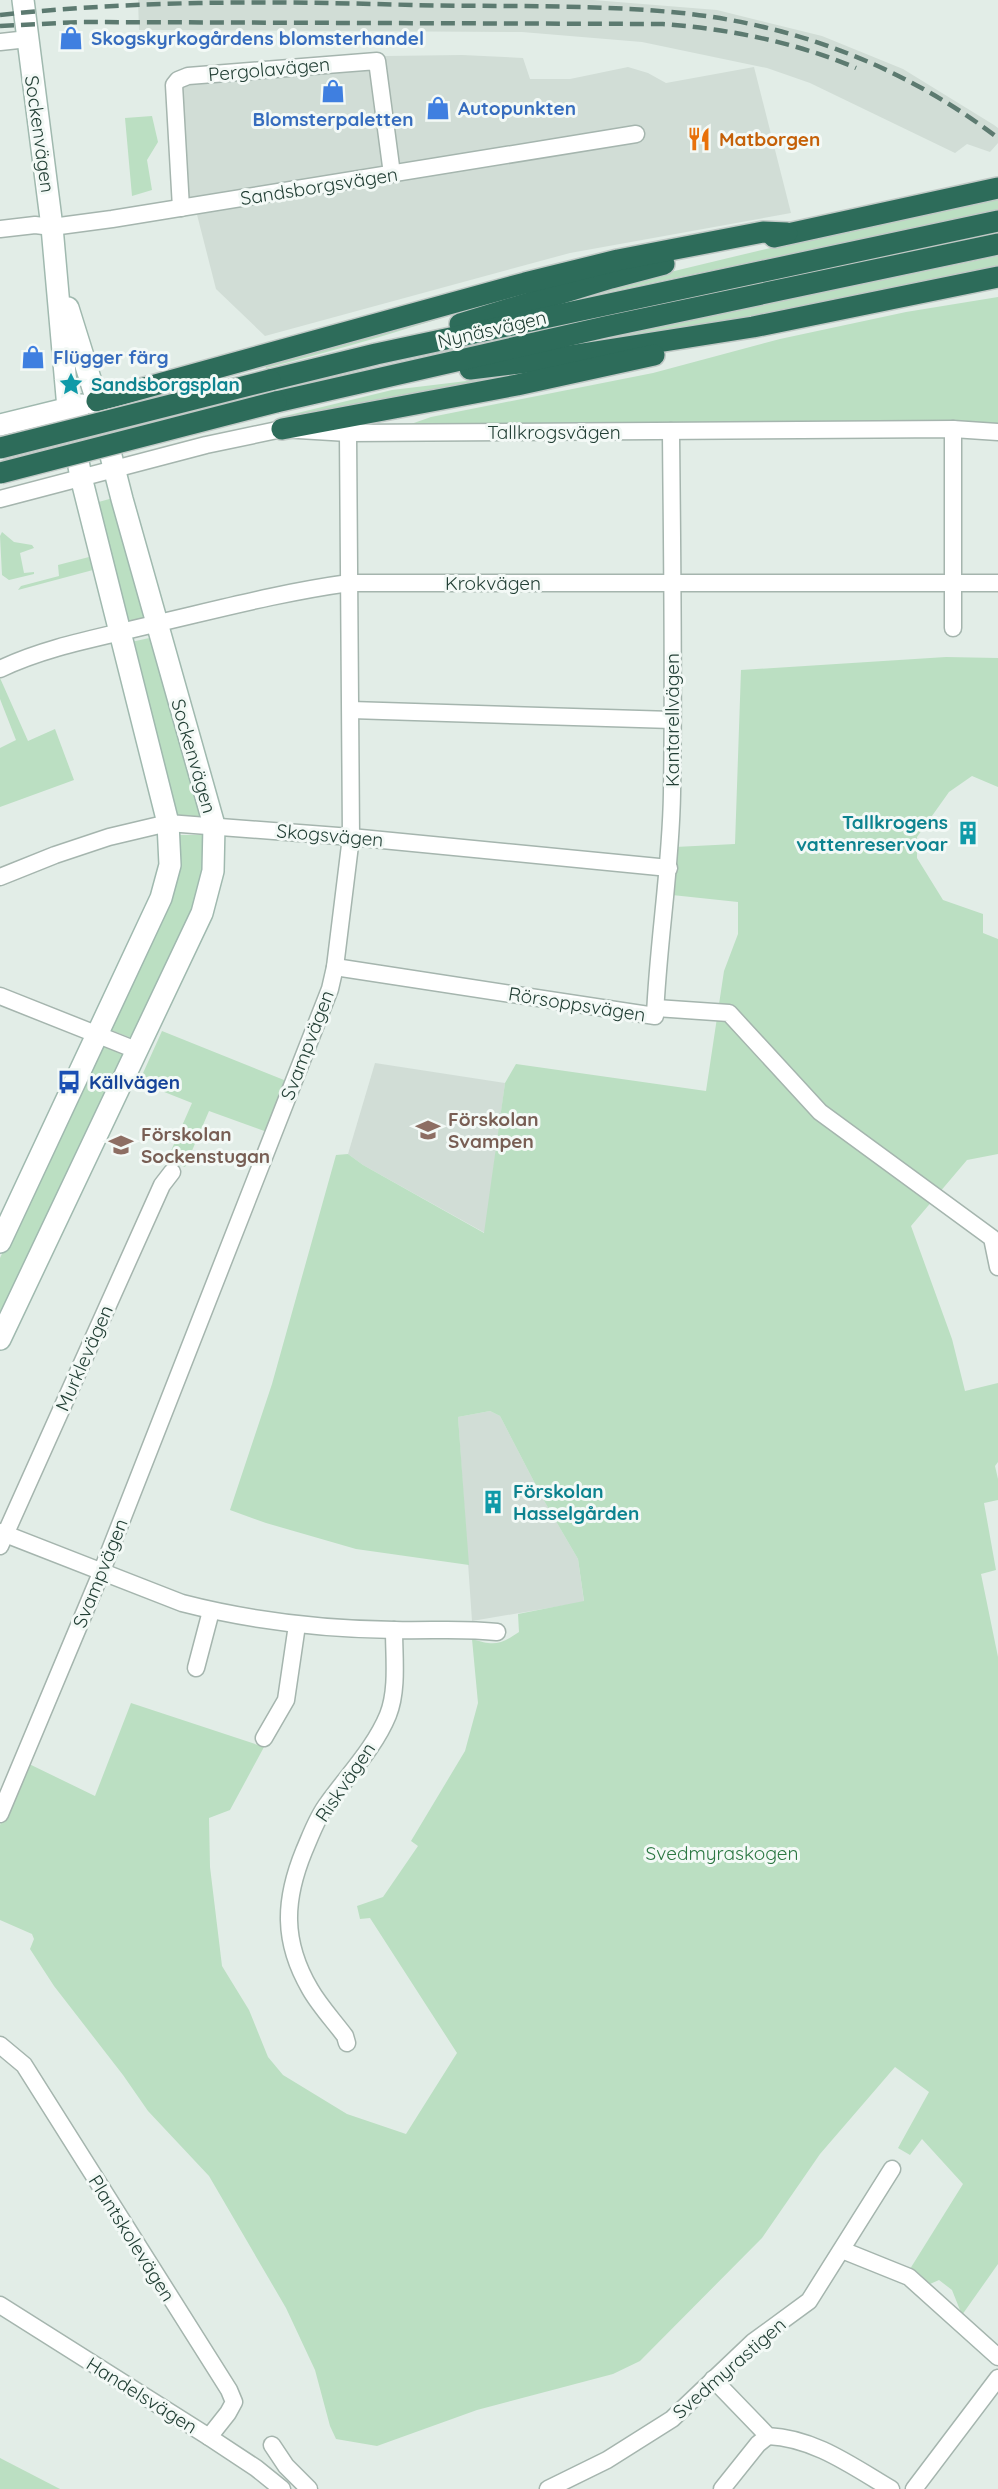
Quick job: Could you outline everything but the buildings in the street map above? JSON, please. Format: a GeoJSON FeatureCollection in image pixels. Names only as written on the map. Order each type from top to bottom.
{"type":"FeatureCollection","features":[{"type":"Feature","properties":{"kind":"highway"},"geometry":{"type":"LineString","coordinates":[[376,354],[455,325],[623,274],[787,233],[998,188]]}},
{"type":"Feature","properties":{"kind":"highway","name":"Nynäsvägen"},"geometry":{"type":"LineString","coordinates":[[0,448],[376,354],[998,221]]}},
{"type":"Feature","properties":{"kind":"highway"},"geometry":{"type":"LineString","coordinates":[[97,401],[618,260],[762,232],[787,233]]}},
{"type":"Feature","properties":{"kind":"highway","name":"Nynäsvägen"},"geometry":{"type":"LineString","coordinates":[[0,473],[391,375],[998,244]]}},
{"type":"Feature","properties":{"kind":"highway"},"geometry":{"type":"LineString","coordinates":[[391,375],[544,360],[753,327],[998,277]]}},
{"type":"Feature","properties":{"kind":"highway"},"geometry":{"type":"LineString","coordinates":[[282,429],[609,365],[753,327]]}},
{"type":"Feature","properties":{"kind":"street","name":"Sockenvägen"},"geometry":{"type":"LineString","coordinates":[[0,1242],[160,898],[170,865],[168,823],[81,477],[68,408],[52,227],[23,0]]}},
{"type":"Feature","properties":{"kind":"street"},"geometry":{"type":"LineString","coordinates":[[0,42],[28,39]]}},
{"type":"Feature","properties":{"kind":"street","name":"Pergolavägen"},"geometry":{"type":"LineString","coordinates":[[180,208],[174,85],[178,80],[201,75],[377,61],[392,174]]}},
{"type":"Feature","properties":{"kind":"street","name":"Sandsborgsvägen"},"geometry":{"type":"LineString","coordinates":[[0,229],[34,225],[52,227],[180,208],[636,134]]}},
{"type":"Feature","properties":{"kind":"street","name":"Sockenvägen"},"geometry":{"type":"LineString","coordinates":[[0,1339],[202,913],[213,870],[214,825],[97,401],[55,269]]}},
{"type":"Feature","properties":{"kind":"street"},"geometry":{"type":"LineString","coordinates":[[0,425],[97,401]]}},
{"type":"Feature","properties":{"kind":"street","name":"Tallkrogsvägen"},"geometry":{"type":"LineString","coordinates":[[115,469],[206,445],[282,429],[348,433],[953,429],[998,432]]}},
{"type":"Feature","properties":{"kind":"street"},"geometry":{"type":"LineString","coordinates":[[953,429],[953,628]]}},
{"type":"Feature","properties":{"kind":"street","name":"Kantarellvägen"},"geometry":{"type":"LineString","coordinates":[[656,1008],[672,794],[674,583],[671,431]]}},
{"type":"Feature","properties":{"kind":"street","name":"Svampvägen"},"geometry":{"type":"LineString","coordinates":[[0,1814],[101,1573],[330,989],[351,837],[348,433]]}},
{"type":"Feature","properties":{"kind":"street"},"geometry":{"type":"LineString","coordinates":[[0,499],[115,469]]}},
{"type":"Feature","properties":{"kind":"street","name":"Krokvägen"},"geometry":{"type":"LineString","coordinates":[[0,669],[21,659],[121,632],[295,590],[349,583],[998,583]]}},
{"type":"Feature","properties":{"kind":"street"},"geometry":{"type":"LineString","coordinates":[[351,710],[672,720]]}},
{"type":"Feature","properties":{"kind":"street","name":"Skogsvägen"},"geometry":{"type":"LineString","coordinates":[[0,877],[109,837],[168,823],[351,837],[668,868]]}},
{"type":"Feature","properties":{"kind":"street","name":"Rörsoppsvägen"},"geometry":{"type":"LineString","coordinates":[[335,967],[655,1016],[656,1008],[729,1013],[820,1112],[995,1236],[998,1267]]}},
{"type":"Feature","properties":{"kind":"street"},"geometry":{"type":"LineString","coordinates":[[0,996],[136,1050]]}},
{"type":"Feature","properties":{"kind":"street","name":"Murklevägen"},"geometry":{"type":"LineString","coordinates":[[2,1537],[162,1185],[172,1172]]}},
{"type":"Feature","properties":{"kind":"street"},"geometry":{"type":"LineString","coordinates":[[2,1537],[182,1603],[211,1611],[297,1625],[497,1632]]}},
{"type":"Feature","properties":{"kind":"street"},"geometry":{"type":"LineString","coordinates":[[196,1668],[211,1611]]}},
{"type":"Feature","properties":{"kind":"street"},"geometry":{"type":"LineString","coordinates":[[264,1738],[286,1700],[297,1625]]}},
{"type":"Feature","properties":{"kind":"street","name":"Riskvägen"},"geometry":{"type":"LineString","coordinates":[[347,2043],[345,2036],[310,1990],[300,1969],[287,1922],[288,1902],[293,1877],[326,1805],[377,1736],[388,1714],[393,1687],[394,1630]]}},
{"type":"Feature","properties":{"kind":"street","name":"Plantskolevägen"},"geometry":{"type":"LineString","coordinates":[[0,2045],[24,2065],[229,2390],[234,2402],[229,2413],[209,2437]]}},
{"type":"Feature","properties":{"kind":"street","name":"Svedmyrastigen"},"geometry":{"type":"LineString","coordinates":[[548,2489],[642,2440],[672,2419],[753,2342],[809,2301],[892,2169]]}},
{"type":"Feature","properties":{"kind":"street"},"geometry":{"type":"LineString","coordinates":[[842,2250],[909,2277],[998,2357]]}},
{"type":"Feature","properties":{"kind":"street","name":"Handelsvägen"},"geometry":{"type":"LineString","coordinates":[[0,2305],[209,2437],[282,2489]]}},
{"type":"Feature","properties":{"kind":"street"},"geometry":{"type":"LineString","coordinates":[[914,2489],[998,2378]]}},
{"type":"Feature","properties":{"kind":"street"},"geometry":{"type":"LineString","coordinates":[[713,2379],[768,2436],[782,2437],[826,2451],[891,2489]]}},
{"type":"Feature","properties":{"kind":"street"},"geometry":{"type":"LineString","coordinates":[[722,2489],[758,2444],[768,2436]]}},
{"type":"Feature","properties":{"kind":"street"},"geometry":{"type":"LineString","coordinates":[[272,2445],[286,2466],[309,2489]]}},
{"type":"Feature","properties":{"kind":"shaded area"},"geometry":{"type":"Polygon","coordinates":[[[138,0],[593,0],[717,10],[822,36],[903,69],[998,128],[998,143],[990,152],[967,144],[955,153],[810,83],[767,68],[642,42],[522,32],[139,30],[138,0]]]}},
{"type":"Feature","properties":{"kind":"shaded area"},"geometry":{"type":"Polygon","coordinates":[[[462,55],[523,58],[530,79],[570,79],[628,67],[648,73],[666,83],[754,67],[791,213],[570,253],[265,336],[216,289],[193,199],[176,199],[170,79],[178,71],[387,56],[462,55]]]}},
{"type":"Feature","properties":{"kind":"shaded area","name":"Förskolan Svampen"},"geometry":{"type":"Polygon","coordinates":[[[375,1063],[505,1083],[485,1233],[348,1154],[375,1063]]]}},
{"type":"Feature","properties":{"kind":"shaded area"},"geometry":{"type":"Polygon","coordinates":[[[490,1411],[500,1416],[578,1559],[584,1602],[472,1621],[458,1417],[490,1411]]]}},
{"type":"Feature","properties":{"kind":"green space"},"geometry":{"type":"Polygon","coordinates":[[[152,116],[158,142],[147,160],[152,190],[132,196],[125,118],[152,116]]]}},
{"type":"Feature","properties":{"kind":"green space"},"geometry":{"type":"Polygon","coordinates":[[[998,197],[998,210],[580,298],[579,294],[828,234],[998,197]]]}},
{"type":"Feature","properties":{"kind":"green space"},"geometry":{"type":"Polygon","coordinates":[[[998,256],[998,269],[591,348],[590,341],[998,256]]]}},
{"type":"Feature","properties":{"kind":"green space"},"geometry":{"type":"Polygon","coordinates":[[[998,297],[998,424],[411,426],[431,417],[653,373],[780,339],[906,312],[998,297]]]}},
{"type":"Feature","properties":{"kind":"green space"},"geometry":{"type":"Polygon","coordinates":[[[489,303],[294,361],[266,368],[264,362],[489,303]]]}},
{"type":"Feature","properties":{"kind":"green space"},"geometry":{"type":"Polygon","coordinates":[[[525,374],[283,422],[281,417],[392,390],[525,374]]]}},
{"type":"Feature","properties":{"kind":"green space"},"geometry":{"type":"Polygon","coordinates":[[[113,498],[145,616],[138,621],[124,618],[95,503],[113,498]]]}},
{"type":"Feature","properties":{"kind":"green space"},"geometry":{"type":"Polygon","coordinates":[[[2,532],[14,542],[32,545],[34,548],[20,553],[24,573],[34,574],[9,580],[2,575],[2,532]]]}},
{"type":"Feature","properties":{"kind":"green space"},"geometry":{"type":"Polygon","coordinates":[[[89,557],[93,570],[18,590],[21,586],[59,576],[58,565],[89,557]]]}},
{"type":"Feature","properties":{"kind":"green space"},"geometry":{"type":"Polygon","coordinates":[[[154,637],[202,814],[199,819],[172,819],[131,642],[154,637]]]}},
{"type":"Feature","properties":{"kind":"green space","name":"Svedmyraskogen"},"geometry":{"type":"Polygon","coordinates":[[[946,657],[998,658],[998,787],[972,776],[949,792],[917,837],[917,858],[943,900],[983,914],[983,933],[998,939],[998,1154],[967,1160],[911,1226],[952,1339],[965,1391],[998,1383],[998,1462],[995,1466],[998,1500],[984,1503],[996,1570],[981,1574],[998,1657],[998,2264],[962,2315],[952,2290],[939,2280],[930,2284],[910,2269],[963,2184],[922,2139],[910,2155],[898,2148],[929,2092],[895,2067],[820,2154],[762,2238],[640,2361],[613,2374],[477,2410],[377,2446],[336,2439],[315,2370],[286,2308],[209,2176],[148,2111],[54,1986],[30,1949],[34,1939],[32,1934],[0,1920],[0,1825],[25,1762],[95,1796],[131,1703],[264,1747],[230,1810],[209,1818],[210,1867],[222,1966],[249,2010],[268,2057],[283,2075],[347,2114],[406,2134],[457,2053],[370,1918],[360,1919],[357,1906],[383,1897],[418,1846],[411,1841],[465,1751],[478,1703],[472,1639],[486,1643],[502,1642],[519,1632],[518,1614],[584,1601],[578,1559],[500,1416],[490,1411],[458,1417],[469,1565],[356,1549],[230,1510],[272,1384],[336,1155],[348,1154],[484,1233],[505,1083],[516,1064],[706,1091],[724,971],[738,934],[738,902],[672,895],[675,847],[735,844],[741,670],[946,657]]]}},
{"type":"Feature","properties":{"kind":"green space"},"geometry":{"type":"Polygon","coordinates":[[[0,678],[28,741],[55,729],[74,780],[0,807],[0,748],[16,740],[0,699],[0,678]]]}},
{"type":"Feature","properties":{"kind":"green space"},"geometry":{"type":"Polygon","coordinates":[[[175,835],[207,835],[199,901],[134,1039],[108,1029],[175,835]]]}},
{"type":"Feature","properties":{"kind":"green space"},"geometry":{"type":"Polygon","coordinates":[[[162,1031],[289,1082],[267,1132],[209,1111],[185,1167],[167,1160],[192,1103],[139,1082],[162,1031]]]}},
{"type":"Feature","properties":{"kind":"green space"},"geometry":{"type":"Polygon","coordinates":[[[100,1044],[126,1055],[0,1323],[0,1258],[100,1044]]]}},
{"type":"Feature","properties":{"kind":"green space"},"geometry":{"type":"Polygon","coordinates":[[[0,2458],[60,2489],[0,2489],[0,2458]]]}},
{"type":"Feature","properties":{"kind":"railway"},"geometry":{"type":"LineString","coordinates":[[0,15],[155,4],[257,2],[581,7],[682,13],[767,28],[849,54],[926,91],[998,138]]}},
{"type":"Feature","properties":{"kind":"railway"},"geometry":{"type":"LineString","coordinates":[[0,26],[80,22],[663,24],[761,38],[856,68]]}},
{"type":"Feature","properties":{"kind":"place","name":"Skogskyrkogårdens blomsterhandel"},"geometry":{"type":"Point","coordinates":[71,38]}},
{"type":"Feature","properties":{"kind":"place","name":"Blomsterpaletten"},"geometry":{"type":"Point","coordinates":[333,91]}},
{"type":"Feature","properties":{"kind":"place","name":"Autopunkten"},"geometry":{"type":"Point","coordinates":[438,108]}},
{"type":"Feature","properties":{"kind":"place","name":"Matborgen"},"geometry":{"type":"Point","coordinates":[699,139]}},
{"type":"Feature","properties":{"kind":"place","name":"Flügger färg"},"geometry":{"type":"Point","coordinates":[33,357]}},
{"type":"Feature","properties":{"kind":"place","name":"Sandsborgsplan"},"geometry":{"type":"Point","coordinates":[71,384]}},
{"type":"Feature","properties":{"kind":"place","name":"Tallkrogens vattenreservoar"},"geometry":{"type":"Point","coordinates":[968,833]}},
{"type":"Feature","properties":{"kind":"place","name":"Källvägen"},"geometry":{"type":"Point","coordinates":[69,1082]}},
{"type":"Feature","properties":{"kind":"place","name":"Förskolan Svampen"},"geometry":{"type":"Point","coordinates":[428,1130]}},
{"type":"Feature","properties":{"kind":"place","name":"Förskolan Sockenstugan"},"geometry":{"type":"Point","coordinates":[121,1145]}},
{"type":"Feature","properties":{"kind":"place","name":"Förskolan Hasselgården"},"geometry":{"type":"Point","coordinates":[493,1502]}}]}
